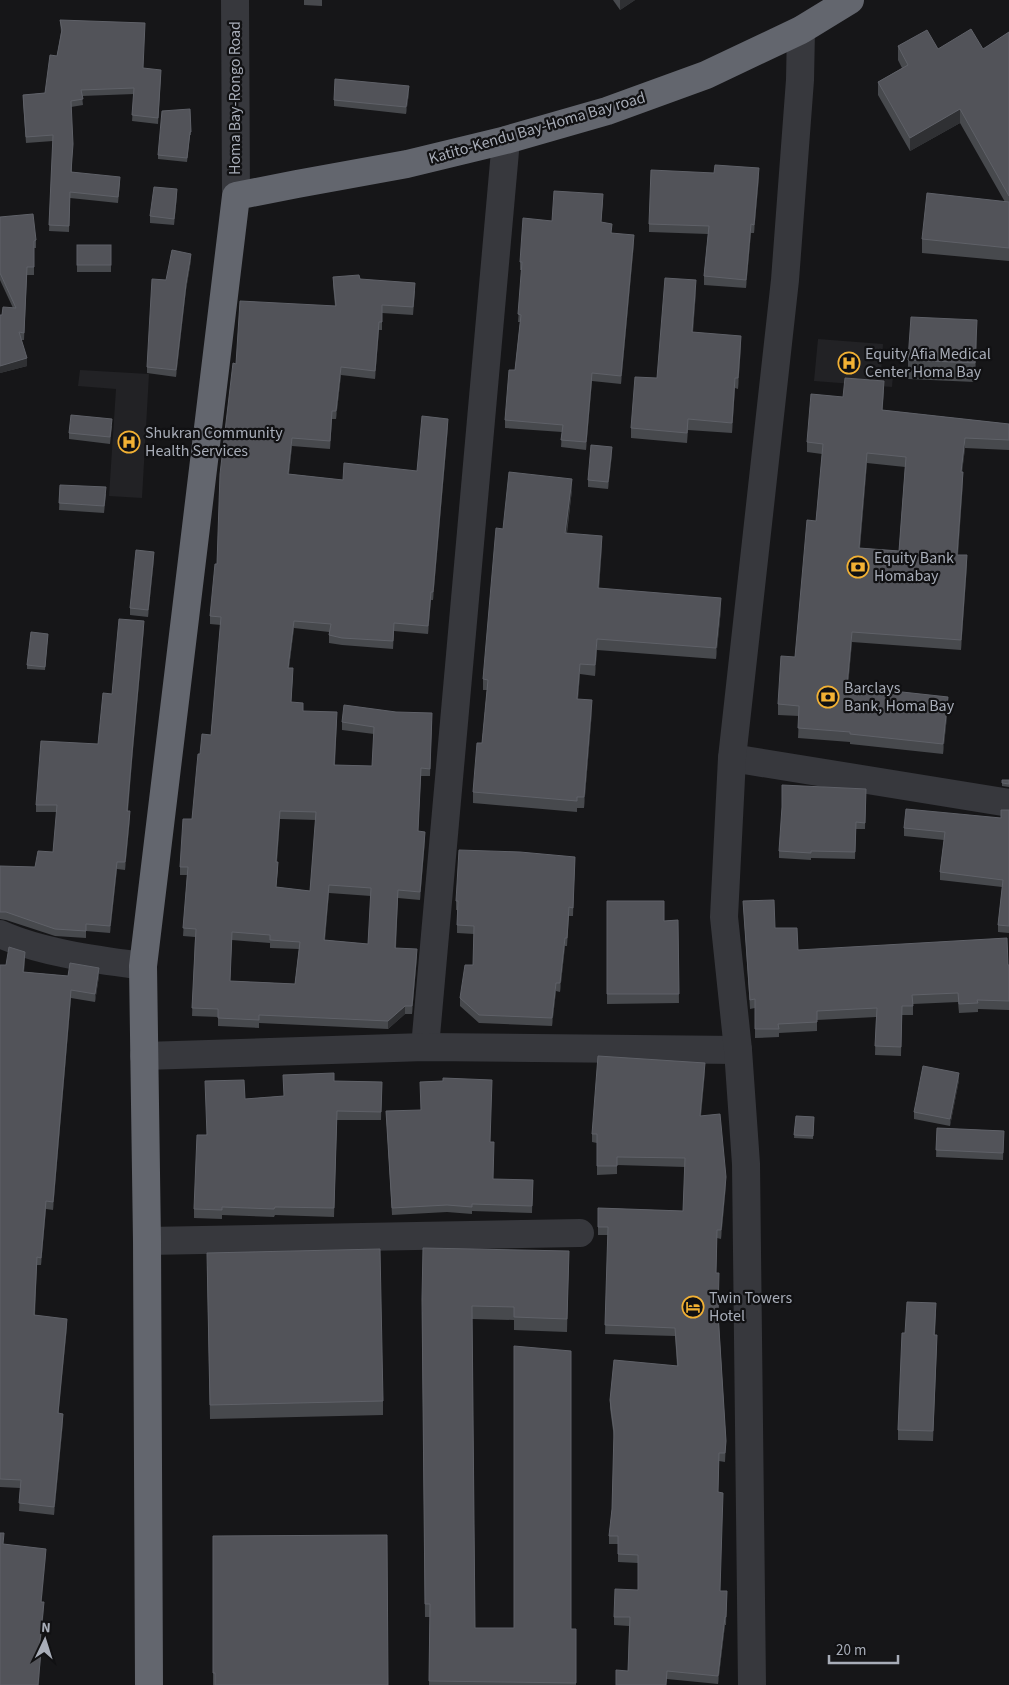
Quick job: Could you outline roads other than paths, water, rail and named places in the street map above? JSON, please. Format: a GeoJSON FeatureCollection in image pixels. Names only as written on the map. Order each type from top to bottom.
{"type":"FeatureCollection","features":[{"type":"Feature","properties":{"kind":"highway","name":"Katito-Kendu Bay-Homa Bay road"},"geometry":{"type":"LineString","coordinates":[[236,196],[407,164],[506,140],[607,111],[706,75],[801,30],[850,0]]}},
{"type":"Feature","properties":{"kind":"highway"},"geometry":{"type":"LineString","coordinates":[[149,1685],[147,1242],[143,966],[236,196]]}},
{"type":"Feature","properties":{"kind":"street","name":"Homa Bay-Rongo Road"},"geometry":{"type":"LineString","coordinates":[[235,0],[236,196]]}},
{"type":"Feature","properties":{"kind":"street"},"geometry":{"type":"LineString","coordinates":[[752,1685],[746,1164],[738,1050],[724,917],[732,758],[785,280],[800,80],[801,30]]}},
{"type":"Feature","properties":{"kind":"street"},"geometry":{"type":"LineString","coordinates":[[425,1047],[506,140]]}},
{"type":"Feature","properties":{"kind":"street"},"geometry":{"type":"LineString","coordinates":[[732,758],[1009,803]]}},
{"type":"Feature","properties":{"kind":"street"},"geometry":{"type":"LineString","coordinates":[[0,934],[13,940],[86,958],[143,966]]}},
{"type":"Feature","properties":{"kind":"street"},"geometry":{"type":"LineString","coordinates":[[144,1056],[425,1047],[738,1050]]}},
{"type":"Feature","properties":{"kind":"street"},"geometry":{"type":"LineString","coordinates":[[147,1242],[580,1233]]}},
{"type":"Feature","properties":{"kind":"place","name":"Equity Afia Medical Center Homa Bay"},"geometry":{"type":"Point","coordinates":[849,363]}},
{"type":"Feature","properties":{"kind":"place","name":"Shukran Community Health Services"},"geometry":{"type":"Point","coordinates":[129,442]}},
{"type":"Feature","properties":{"kind":"place","name":"Equity Bank Homabay"},"geometry":{"type":"Point","coordinates":[858,567]}},
{"type":"Feature","properties":{"kind":"place","name":"Barclays Bank, Homa Bay"},"geometry":{"type":"Point","coordinates":[828,697]}},
{"type":"Feature","properties":{"kind":"place","name":"Twin Towers Hotel"},"geometry":{"type":"Point","coordinates":[693,1307]}}]}
